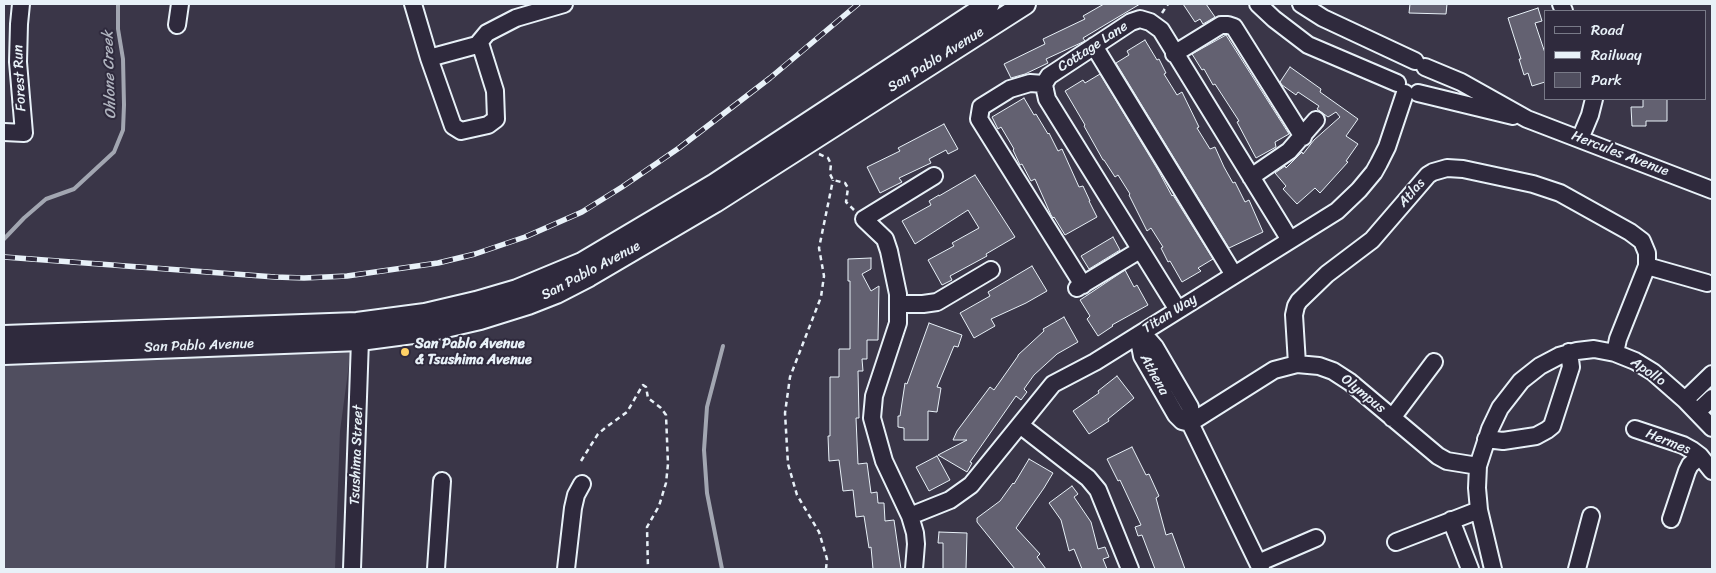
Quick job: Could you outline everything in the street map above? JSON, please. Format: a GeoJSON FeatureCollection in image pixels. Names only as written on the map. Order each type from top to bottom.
{"type":"FeatureCollection","features":[{"type":"Feature","properties":{"kind":"main road","name":"San Pablo Avenue"},"geometry":{"type":"LineString","coordinates":[[4,336],[357,323],[425,314],[517,290],[582,263],[715,184],[990,4]]}},
{"type":"Feature","properties":{"kind":"main road","name":"San Pablo Avenue"},"geometry":{"type":"LineString","coordinates":[[4,354],[360,340],[428,331],[480,319],[556,293],[589,276],[715,202],[1025,4]]}},
{"type":"Feature","properties":{"kind":"street","name":"Forest Run"},"geometry":{"type":"LineString","coordinates":[[4,132],[24,132],[18,62],[21,4]]}},
{"type":"Feature","properties":{"kind":"street"},"geometry":{"type":"LineString","coordinates":[[177,24],[180,4]]}},
{"type":"Feature","properties":{"kind":"street"},"geometry":{"type":"LineString","coordinates":[[413,4],[429,58],[453,126],[461,131],[488,124],[496,118],[495,91],[480,42]]}},
{"type":"Feature","properties":{"kind":"street"},"geometry":{"type":"LineString","coordinates":[[429,58],[477,45],[487,33],[516,18],[564,4]]}},
{"type":"Feature","properties":{"kind":"street","name":"Hercules Avenue"},"geometry":{"type":"LineString","coordinates":[[1258,4],[1308,45],[1407,90],[1483,110],[1527,119],[1712,190]]}},
{"type":"Feature","properties":{"kind":"street","name":"Hercules Avenue"},"geometry":{"type":"LineString","coordinates":[[1301,4],[1323,18],[1461,82],[1527,119]]}},
{"type":"Feature","properties":{"kind":"street","name":"Cottage Lane"},"geometry":{"type":"LineString","coordinates":[[1044,84],[1049,76],[1131,22],[1140,19],[1150,22],[1160,30],[1290,240]]}},
{"type":"Feature","properties":{"kind":"street"},"geometry":{"type":"LineString","coordinates":[[1174,54],[1221,25],[1234,27],[1303,137]]}},
{"type":"Feature","properties":{"kind":"street"},"geometry":{"type":"LineString","coordinates":[[1094,46],[1234,275]]}},
{"type":"Feature","properties":{"kind":"street"},"geometry":{"type":"LineString","coordinates":[[1404,63],[1420,64],[1428,72],[1426,87],[1407,90],[1396,77],[1400,67],[1404,63]]}},
{"type":"Feature","properties":{"kind":"street"},"geometry":{"type":"LineString","coordinates":[[1140,250],[1080,287],[979,119],[980,108],[1010,89],[1030,83],[1044,84],[1047,99],[1178,310]]}},
{"type":"Feature","properties":{"kind":"street","name":"Titan Way"},"geometry":{"type":"LineString","coordinates":[[910,516],[950,500],[971,485],[1053,384],[1095,362],[1337,211],[1374,172],[1387,147],[1407,90]]}},
{"type":"Feature","properties":{"kind":"street"},"geometry":{"type":"LineString","coordinates":[[1580,138],[1590,115],[1594,100]]}},
{"type":"Feature","properties":{"kind":"street"},"geometry":{"type":"LineString","coordinates":[[1250,177],[1281,157],[1303,137],[1316,120]]}},
{"type":"Feature","properties":{"kind":"street","name":"Atlas"},"geometry":{"type":"LineString","coordinates":[[1297,364],[1294,315],[1296,306],[1334,268],[1372,240],[1423,180],[1440,169],[1462,169],[1542,186],[1560,193],[1636,236],[1646,247],[1647,266]]}},
{"type":"Feature","properties":{"kind":"street"},"geometry":{"type":"LineString","coordinates":[[914,569],[915,533],[910,516],[884,461],[872,418],[874,396],[898,323],[899,304],[885,238],[864,219],[934,176]]}},
{"type":"Feature","properties":{"kind":"street"},"geometry":{"type":"LineString","coordinates":[[1615,353],[1618,340],[1647,266],[1707,282]]}},
{"type":"Feature","properties":{"kind":"street"},"geometry":{"type":"LineString","coordinates":[[899,304],[937,302],[991,270]]}},
{"type":"Feature","properties":{"kind":"street","name":"Athena"},"geometry":{"type":"LineString","coordinates":[[1138,335],[1138,346],[1142,356],[1179,418],[1190,423],[1259,566],[1316,538]]}},
{"type":"Feature","properties":{"kind":"street","name":"Tsushima Street"},"geometry":{"type":"LineString","coordinates":[[352,569],[360,340]]}},
{"type":"Feature","properties":{"kind":"street","name":"Apollo"},"geometry":{"type":"LineString","coordinates":[[1493,569],[1478,510],[1476,488],[1478,466],[1486,439],[1500,408],[1521,382],[1549,360],[1569,352],[1594,350],[1615,353],[1645,366],[1698,412],[1712,428]]}},
{"type":"Feature","properties":{"kind":"street"},"geometry":{"type":"LineString","coordinates":[[1486,439],[1503,441],[1536,436],[1552,426],[1571,367],[1569,352]]}},
{"type":"Feature","properties":{"kind":"street"},"geometry":{"type":"LineString","coordinates":[[1392,418],[1434,362]]}},
{"type":"Feature","properties":{"kind":"street","name":"Olympus"},"geometry":{"type":"LineString","coordinates":[[1190,423],[1281,367],[1297,364],[1319,366],[1342,375],[1438,456],[1447,461],[1478,466]]}},
{"type":"Feature","properties":{"kind":"street"},"geometry":{"type":"LineString","coordinates":[[1685,400],[1712,374]]}},
{"type":"Feature","properties":{"kind":"street"},"geometry":{"type":"LineString","coordinates":[[1698,412],[1712,398]]}},
{"type":"Feature","properties":{"kind":"street"},"geometry":{"type":"LineString","coordinates":[[1020,425],[1088,478],[1098,490],[1130,569]]}},
{"type":"Feature","properties":{"kind":"street","name":"Hermes"},"geometry":{"type":"LineString","coordinates":[[1635,429],[1683,445],[1700,456],[1712,471]]}},
{"type":"Feature","properties":{"kind":"street","name":"Hermes"},"geometry":{"type":"LineString","coordinates":[[1671,519],[1687,471],[1690,465],[1700,456]]}},
{"type":"Feature","properties":{"kind":"street"},"geometry":{"type":"LineString","coordinates":[[436,569],[442,481]]}},
{"type":"Feature","properties":{"kind":"street"},"geometry":{"type":"LineString","coordinates":[[566,569],[573,508],[576,494],[582,484]]}},
{"type":"Feature","properties":{"kind":"street"},"geometry":{"type":"LineString","coordinates":[[1396,542],[1478,510]]}},
{"type":"Feature","properties":{"kind":"street"},"geometry":{"type":"LineString","coordinates":[[1577,569],[1591,516]]}},
{"type":"Feature","properties":{"kind":"street"},"geometry":{"type":"LineString","coordinates":[[1451,520],[1470,569]]}},
{"type":"Feature","properties":{"kind":"path"},"geometry":{"type":"LineString","coordinates":[[810,141],[818,153],[828,158],[831,164],[830,174],[833,180],[819,248],[824,276],[821,297],[790,377],[784,413],[788,464],[798,495],[819,532],[827,559],[826,569]]}},
{"type":"Feature","properties":{"kind":"path"},"geometry":{"type":"LineString","coordinates":[[833,180],[845,183],[848,188],[846,202],[864,219]]}},
{"type":"Feature","properties":{"kind":"path"},"geometry":{"type":"LineString","coordinates":[[581,461],[598,434],[627,412],[643,385],[646,387],[648,398],[662,408],[666,415],[668,456],[666,482],[659,506],[647,527],[648,569]]}},
{"type":"Feature","properties":{"kind":"green space"},"geometry":{"type":"Polygon","coordinates":[[[352,342],[340,431],[335,569],[4,569],[4,344],[352,342]]]}},
{"type":"Feature","properties":{"kind":"building"},"geometry":{"type":"Polygon","coordinates":[[[1104,4],[1140,4],[1083,38],[1085,41],[1046,59],[1048,63],[1025,74],[1011,78],[1004,64],[1045,44],[1043,39],[1085,19],[1083,16],[1104,4]]]}},
{"type":"Feature","properties":{"kind":"building"},"geometry":{"type":"Polygon","coordinates":[[[1183,4],[1206,4],[1215,17],[1203,24],[1200,19],[1195,22],[1183,4]]]}},
{"type":"Feature","properties":{"kind":"building"},"geometry":{"type":"Polygon","coordinates":[[[1410,4],[1447,4],[1446,14],[1409,13],[1410,4]]]}},
{"type":"Feature","properties":{"kind":"building"},"geometry":{"type":"Polygon","coordinates":[[[1538,8],[1542,21],[1535,23],[1544,50],[1544,82],[1532,86],[1528,73],[1524,75],[1508,18],[1538,8]]]}},
{"type":"Feature","properties":{"kind":"building"},"geometry":{"type":"Polygon","coordinates":[[[1226,35],[1289,134],[1275,142],[1276,147],[1256,158],[1237,122],[1239,121],[1215,84],[1213,85],[1204,69],[1202,70],[1192,54],[1226,35]]]}},
{"type":"Feature","properties":{"kind":"building"},"geometry":{"type":"Polygon","coordinates":[[[1145,40],[1157,60],[1159,59],[1166,73],[1164,74],[1177,95],[1182,92],[1199,127],[1197,128],[1210,149],[1215,147],[1224,167],[1233,183],[1235,182],[1245,202],[1249,200],[1263,232],[1229,248],[1116,63],[1129,55],[1127,51],[1145,40]]]}},
{"type":"Feature","properties":{"kind":"building"},"geometry":{"type":"Polygon","coordinates":[[[1290,67],[1321,89],[1320,92],[1358,119],[1346,136],[1358,144],[1346,161],[1348,162],[1320,193],[1315,188],[1297,204],[1283,189],[1286,186],[1275,173],[1285,166],[1286,168],[1302,152],[1303,154],[1314,140],[1340,117],[1336,112],[1328,117],[1317,109],[1319,106],[1298,92],[1296,95],[1282,85],[1280,82],[1290,67]]]}},
{"type":"Feature","properties":{"kind":"building"},"geometry":{"type":"Polygon","coordinates":[[[1100,74],[1172,196],[1213,259],[1198,268],[1201,271],[1182,282],[1170,261],[1168,262],[1161,248],[1163,247],[1151,228],[1147,231],[1130,194],[1118,175],[1115,177],[1103,160],[1065,91],[1083,80],[1085,83],[1100,74]]]}},
{"type":"Feature","properties":{"kind":"building"},"geometry":{"type":"Polygon","coordinates":[[[1024,98],[1034,115],[1036,114],[1049,133],[1058,151],[1062,149],[1079,187],[1083,186],[1097,217],[1065,235],[1051,215],[1035,179],[1031,181],[1022,164],[1020,165],[1014,149],[1001,127],[998,129],[992,117],[1024,98]]]}},
{"type":"Feature","properties":{"kind":"building"},"geometry":{"type":"Polygon","coordinates":[[[1643,100],[1667,100],[1667,121],[1646,121],[1646,126],[1632,126],[1631,107],[1643,107],[1643,100]]]}},
{"type":"Feature","properties":{"kind":"building"},"geometry":{"type":"Polygon","coordinates":[[[944,124],[958,149],[948,154],[946,150],[929,159],[931,163],[899,178],[902,182],[880,193],[867,167],[900,151],[898,148],[944,124]]]}},
{"type":"Feature","properties":{"kind":"building"},"geometry":{"type":"Polygon","coordinates":[[[975,175],[1015,237],[986,254],[987,256],[950,276],[952,280],[942,285],[928,260],[954,246],[952,243],[979,228],[968,210],[915,244],[902,221],[931,205],[929,201],[975,175]]]}},
{"type":"Feature","properties":{"kind":"building"},"geometry":{"type":"Polygon","coordinates":[[[1113,237],[1120,250],[1089,269],[1081,256],[1113,237]]]}},
{"type":"Feature","properties":{"kind":"building"},"geometry":{"type":"Polygon","coordinates":[[[871,258],[871,269],[862,274],[871,291],[879,286],[878,340],[867,340],[867,359],[862,359],[863,371],[858,371],[859,418],[856,418],[858,464],[867,463],[871,493],[877,492],[878,503],[884,503],[885,521],[894,520],[901,569],[873,569],[871,547],[869,548],[864,516],[856,517],[853,490],[843,491],[839,460],[829,461],[830,377],[839,377],[839,349],[850,349],[850,281],[848,281],[848,259],[871,258]]]}},
{"type":"Feature","properties":{"kind":"building"},"geometry":{"type":"Polygon","coordinates":[[[1032,266],[1047,291],[991,319],[995,326],[974,338],[960,313],[990,296],[988,292],[1032,266]]]}},
{"type":"Feature","properties":{"kind":"building"},"geometry":{"type":"Polygon","coordinates":[[[1125,270],[1134,287],[1137,285],[1148,305],[1112,325],[1098,336],[1087,319],[1090,316],[1080,300],[1125,270]]]}},
{"type":"Feature","properties":{"kind":"building"},"geometry":{"type":"Polygon","coordinates":[[[1064,317],[1078,342],[1057,354],[1034,375],[1024,389],[1027,392],[1021,400],[1016,396],[970,462],[972,463],[967,472],[938,455],[967,440],[953,440],[957,431],[990,387],[994,390],[1018,355],[1044,331],[1043,329],[1064,317]]]}},
{"type":"Feature","properties":{"kind":"building"},"geometry":{"type":"Polygon","coordinates":[[[929,323],[962,335],[958,347],[954,346],[937,387],[941,388],[937,412],[928,411],[928,440],[904,440],[904,428],[898,427],[898,416],[900,416],[905,383],[907,384],[929,323]]]}},
{"type":"Feature","properties":{"kind":"building"},"geometry":{"type":"Polygon","coordinates":[[[1117,376],[1134,398],[1108,419],[1109,421],[1089,434],[1073,411],[1099,393],[1098,391],[1117,376]]]}},
{"type":"Feature","properties":{"kind":"building"},"geometry":{"type":"Polygon","coordinates":[[[1132,447],[1146,475],[1149,474],[1159,496],[1156,498],[1166,535],[1172,533],[1185,569],[1155,569],[1142,535],[1138,536],[1135,527],[1141,525],[1120,480],[1118,481],[1107,459],[1132,447]]]}},
{"type":"Feature","properties":{"kind":"building"},"geometry":{"type":"Polygon","coordinates":[[[937,456],[950,480],[929,491],[916,467],[937,456]]]}},
{"type":"Feature","properties":{"kind":"building"},"geometry":{"type":"Polygon","coordinates":[[[1029,459],[1053,473],[1016,528],[1040,554],[1037,557],[1046,569],[1015,569],[977,522],[977,518],[1000,501],[1014,484],[1029,459]]]}},
{"type":"Feature","properties":{"kind":"building"},"geometry":{"type":"Polygon","coordinates":[[[1072,486],[1078,494],[1074,497],[1091,522],[1098,549],[1105,547],[1109,557],[1103,559],[1107,569],[1082,569],[1074,549],[1069,551],[1061,520],[1049,503],[1072,486]]]}},
{"type":"Feature","properties":{"kind":"building"},"geometry":{"type":"Polygon","coordinates":[[[939,532],[967,533],[966,569],[943,569],[943,543],[938,543],[939,532]]]}},
{"type":"Feature","properties":{"kind":"waterway","name":"Ohlone Creek"},"geometry":{"type":"LineString","coordinates":[[4,239],[46,199],[74,189],[114,152],[123,130],[124,105],[123,59],[118,29],[118,4]]}},
{"type":"Feature","properties":{"kind":"waterway"},"geometry":{"type":"LineString","coordinates":[[722,569],[707,493],[704,450],[707,407],[723,346]]}},
{"type":"Feature","properties":{"kind":"railway"},"geometry":{"type":"LineString","coordinates":[[4,257],[304,278],[347,276],[438,263],[475,254],[525,237],[582,212],[622,187],[679,148],[770,78],[858,4]]}},
{"type":"Feature","properties":{"kind":"place","name":"San Pablo Avenue & Tsushima Avenue"},"geometry":{"type":"Point","coordinates":[405,352]}}]}
